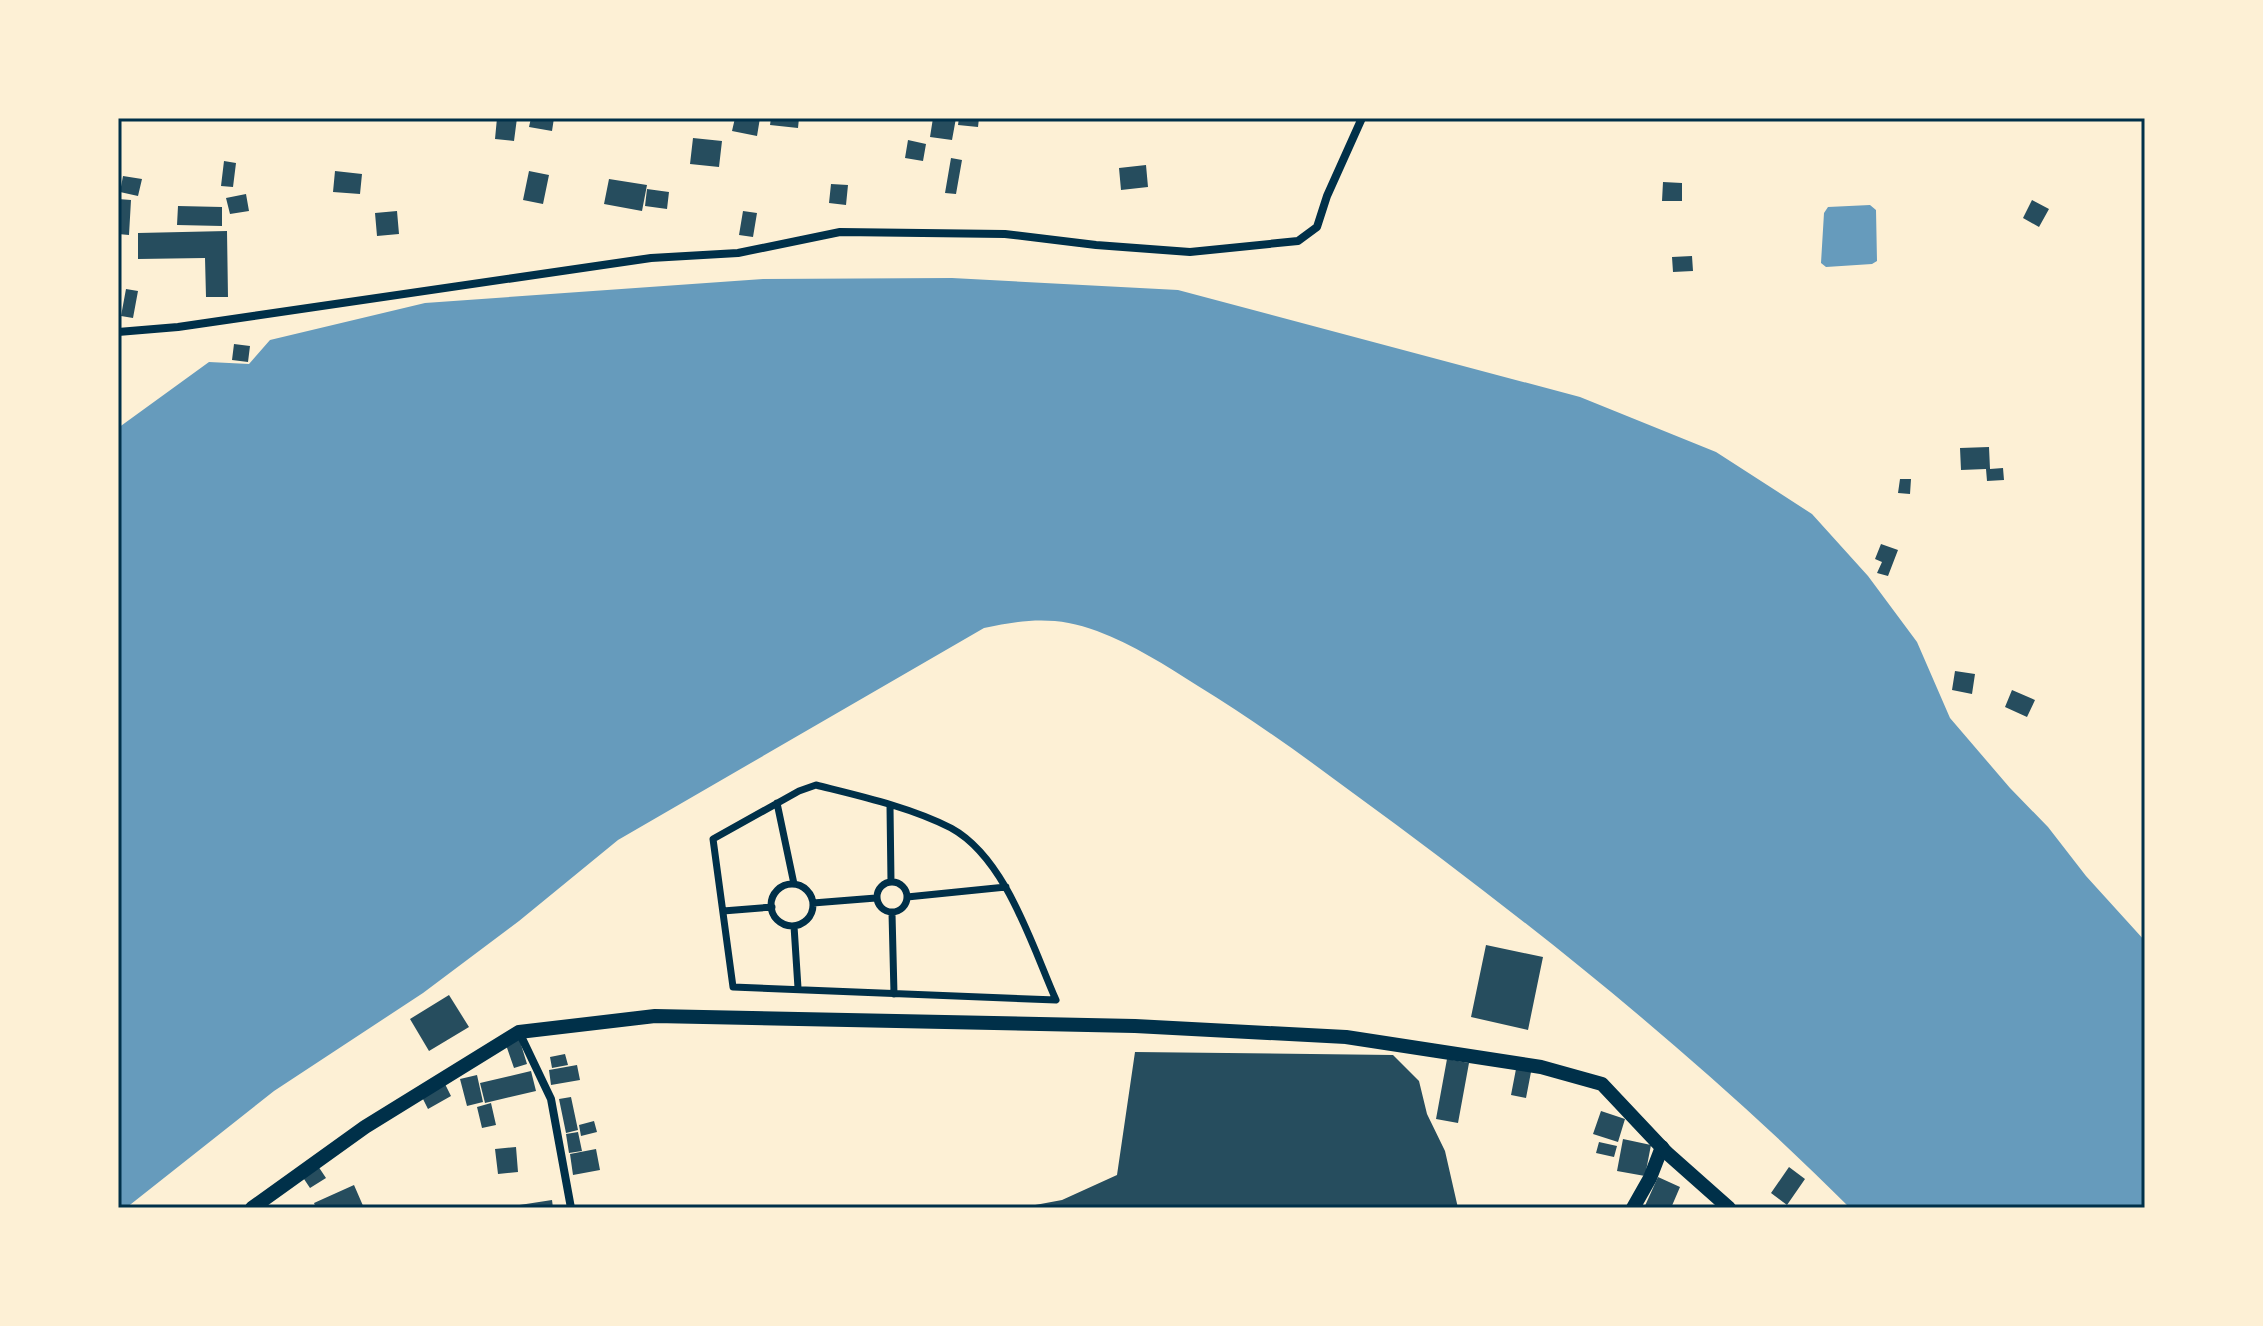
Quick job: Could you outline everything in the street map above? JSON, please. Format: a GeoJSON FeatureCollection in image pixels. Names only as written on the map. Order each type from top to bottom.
{"type":"FeatureCollection","features":[{"type":"Feature","properties":{"kind":"main road"},"geometry":{"type":"LineString","coordinates":[[252,1208],[365,1127],[519,1032],[655,1016],[1135,1026],[1346,1037],[1541,1067],[1602,1084],[1662,1147],[1729,1208]]}},
{"type":"Feature","properties":{"kind":"main road"},"geometry":{"type":"LineString","coordinates":[[1633,1208],[1650,1178],[1662,1147]]}},
{"type":"Feature","properties":{"kind":"street"},"geometry":{"type":"LineString","coordinates":[[118,332],[178,327],[651,258],[738,253],[840,232],[1005,234],[1190,252],[1298,241],[1317,227],[1327,196],[1362,118]]}},
{"type":"Feature","properties":{"kind":"street"},"geometry":{"type":"LineString","coordinates":[[816,785],[890,806],[954,829],[980,851],[1006,887],[1056,1000],[733,987],[713,839],[777,803],[816,785]]}},
{"type":"Feature","properties":{"kind":"street"},"geometry":{"type":"LineString","coordinates":[[777,803],[794,884]]}},
{"type":"Feature","properties":{"kind":"street"},"geometry":{"type":"LineString","coordinates":[[890,806],[891,882]]}},
{"type":"Feature","properties":{"kind":"street"},"geometry":{"type":"LineString","coordinates":[[891,882],[902,886],[907,897],[903,908],[892,913],[881,908],[876,898],[881,887],[891,882]]}},
{"type":"Feature","properties":{"kind":"street"},"geometry":{"type":"LineString","coordinates":[[794,884],[807,890],[813,903],[810,917],[794,926],[778,920],[772,907],[775,893],[786,885],[794,884]]}},
{"type":"Feature","properties":{"kind":"street"},"geometry":{"type":"LineString","coordinates":[[907,897],[1006,887]]}},
{"type":"Feature","properties":{"kind":"street"},"geometry":{"type":"LineString","coordinates":[[813,903],[876,898]]}},
{"type":"Feature","properties":{"kind":"street"},"geometry":{"type":"LineString","coordinates":[[723,911],[772,907]]}},
{"type":"Feature","properties":{"kind":"street"},"geometry":{"type":"LineString","coordinates":[[892,913],[894,994]]}},
{"type":"Feature","properties":{"kind":"street"},"geometry":{"type":"LineString","coordinates":[[794,926],[798,988]]}},
{"type":"Feature","properties":{"kind":"street"},"geometry":{"type":"LineString","coordinates":[[519,1032],[551,1099],[571,1208]]}},
{"type":"Feature","properties":{"kind":"water"},"geometry":{"type":"Polygon","coordinates":[[[1870,205],[1876,210],[1877,261],[1826,267],[1821,263],[1824,213],[1828,207],[1870,205]]]}},
{"type":"Feature","properties":{"kind":"water"},"geometry":{"type":"Polygon","coordinates":[[[952,278],[1178,290],[1580,397],[1716,452],[1812,514],[1868,576],[1917,642],[1950,718],[2145,941],[2145,1208],[1850,1208],[1732,1096],[1609,991],[1483,890],[1315,765],[1238,711],[1137,649],[1083,626],[1041,620],[984,628],[618,840],[519,921],[423,993],[274,1091],[126,1208],[118,1208],[118,428],[209,362],[249,364],[270,340],[425,303],[763,279],[952,278]]]}},
{"type":"Feature","properties":{"kind":"building"},"geometry":{"type":"Polygon","coordinates":[[[497,118],[517,118],[514,141],[495,139],[497,118]]]}},
{"type":"Feature","properties":{"kind":"building"},"geometry":{"type":"Polygon","coordinates":[[[531,118],[554,118],[552,131],[529,127],[531,118]]]}},
{"type":"Feature","properties":{"kind":"building"},"geometry":{"type":"Polygon","coordinates":[[[735,118],[760,118],[757,136],[732,131],[735,118]]]}},
{"type":"Feature","properties":{"kind":"building"},"geometry":{"type":"Polygon","coordinates":[[[771,118],[799,118],[798,128],[770,125],[771,118]]]}},
{"type":"Feature","properties":{"kind":"building"},"geometry":{"type":"Polygon","coordinates":[[[933,118],[956,118],[952,140],[930,137],[933,118]]]}},
{"type":"Feature","properties":{"kind":"building"},"geometry":{"type":"Polygon","coordinates":[[[959,118],[979,118],[978,127],[958,125],[959,118]]]}},
{"type":"Feature","properties":{"kind":"building"},"geometry":{"type":"Polygon","coordinates":[[[693,138],[722,141],[719,167],[690,164],[693,138]]]}},
{"type":"Feature","properties":{"kind":"building"},"geometry":{"type":"Polygon","coordinates":[[[908,140],[926,144],[923,161],[905,158],[908,140]]]}},
{"type":"Feature","properties":{"kind":"building"},"geometry":{"type":"Polygon","coordinates":[[[951,158],[962,160],[956,194],[945,193],[951,158]]]}},
{"type":"Feature","properties":{"kind":"building"},"geometry":{"type":"Polygon","coordinates":[[[224,161],[236,163],[233,187],[221,186],[224,161]]]}},
{"type":"Feature","properties":{"kind":"building"},"geometry":{"type":"Polygon","coordinates":[[[1146,165],[1148,187],[1121,190],[1119,168],[1146,165]]]}},
{"type":"Feature","properties":{"kind":"building"},"geometry":{"type":"Polygon","coordinates":[[[335,171],[362,174],[360,194],[333,192],[335,171]]]}},
{"type":"Feature","properties":{"kind":"building"},"geometry":{"type":"Polygon","coordinates":[[[529,171],[549,175],[543,204],[523,200],[529,171]]]}},
{"type":"Feature","properties":{"kind":"building"},"geometry":{"type":"Polygon","coordinates":[[[123,176],[142,179],[138,196],[120,192],[123,176]]]}},
{"type":"Feature","properties":{"kind":"building"},"geometry":{"type":"Polygon","coordinates":[[[609,179],[647,185],[642,211],[604,204],[609,179]]]}},
{"type":"Feature","properties":{"kind":"building"},"geometry":{"type":"Polygon","coordinates":[[[1663,182],[1682,183],[1682,201],[1662,201],[1663,182]]]}},
{"type":"Feature","properties":{"kind":"building"},"geometry":{"type":"Polygon","coordinates":[[[831,184],[848,185],[846,205],[829,203],[831,184]]]}},
{"type":"Feature","properties":{"kind":"building"},"geometry":{"type":"Polygon","coordinates":[[[647,189],[669,192],[667,209],[645,206],[647,189]]]}},
{"type":"Feature","properties":{"kind":"building"},"geometry":{"type":"Polygon","coordinates":[[[246,194],[249,211],[230,214],[226,198],[246,194]]]}},
{"type":"Feature","properties":{"kind":"building"},"geometry":{"type":"Polygon","coordinates":[[[118,199],[131,200],[129,235],[118,234],[118,199]]]}},
{"type":"Feature","properties":{"kind":"building"},"geometry":{"type":"Polygon","coordinates":[[[2032,200],[2049,209],[2039,227],[2023,218],[2032,200]]]}},
{"type":"Feature","properties":{"kind":"building"},"geometry":{"type":"Polygon","coordinates":[[[178,206],[222,207],[222,226],[177,225],[178,206]]]}},
{"type":"Feature","properties":{"kind":"building"},"geometry":{"type":"Polygon","coordinates":[[[397,211],[399,234],[377,236],[375,213],[397,211]]]}},
{"type":"Feature","properties":{"kind":"building"},"geometry":{"type":"Polygon","coordinates":[[[743,211],[757,213],[753,237],[739,235],[743,211]]]}},
{"type":"Feature","properties":{"kind":"building"},"geometry":{"type":"Polygon","coordinates":[[[227,231],[228,297],[206,297],[205,258],[138,259],[138,233],[227,231]]]}},
{"type":"Feature","properties":{"kind":"building"},"geometry":{"type":"Polygon","coordinates":[[[1692,256],[1693,271],[1673,272],[1672,257],[1692,256]]]}},
{"type":"Feature","properties":{"kind":"building"},"geometry":{"type":"Polygon","coordinates":[[[126,289],[138,291],[133,318],[121,316],[126,289]]]}},
{"type":"Feature","properties":{"kind":"building"},"geometry":{"type":"Polygon","coordinates":[[[234,344],[250,346],[248,362],[232,360],[234,344]]]}},
{"type":"Feature","properties":{"kind":"building"},"geometry":{"type":"Polygon","coordinates":[[[1989,447],[1990,469],[2003,468],[2004,480],[1987,481],[1986,469],[1961,470],[1960,448],[1989,447]]]}},
{"type":"Feature","properties":{"kind":"building"},"geometry":{"type":"Polygon","coordinates":[[[1900,479],[1911,479],[1910,494],[1898,493],[1900,479]]]}},
{"type":"Feature","properties":{"kind":"building"},"geometry":{"type":"Polygon","coordinates":[[[1881,544],[1898,550],[1888,576],[1877,573],[1882,562],[1875,559],[1881,544]]]}},
{"type":"Feature","properties":{"kind":"building"},"geometry":{"type":"Polygon","coordinates":[[[1955,671],[1975,674],[1972,694],[1952,690],[1955,671]]]}},
{"type":"Feature","properties":{"kind":"building"},"geometry":{"type":"Polygon","coordinates":[[[2012,690],[2035,700],[2027,717],[2005,707],[2012,690]]]}},
{"type":"Feature","properties":{"kind":"building"},"geometry":{"type":"Polygon","coordinates":[[[1486,945],[1543,957],[1528,1030],[1471,1017],[1486,945]]]}},
{"type":"Feature","properties":{"kind":"building"},"geometry":{"type":"Polygon","coordinates":[[[449,995],[469,1027],[429,1051],[410,1019],[449,995]]]}},
{"type":"Feature","properties":{"kind":"building"},"geometry":{"type":"Polygon","coordinates":[[[519,1038],[527,1064],[514,1068],[505,1042],[519,1038]]]}},
{"type":"Feature","properties":{"kind":"building"},"geometry":{"type":"Polygon","coordinates":[[[1135,1052],[1393,1055],[1419,1081],[1427,1114],[1445,1151],[1458,1208],[1019,1208],[1062,1200],[1117,1175],[1135,1052]]]}},
{"type":"Feature","properties":{"kind":"building"},"geometry":{"type":"Polygon","coordinates":[[[565,1054],[568,1065],[552,1068],[550,1057],[565,1054]]]}},
{"type":"Feature","properties":{"kind":"building"},"geometry":{"type":"Polygon","coordinates":[[[1447,1059],[1469,1063],[1458,1123],[1436,1119],[1447,1059]]]}},
{"type":"Feature","properties":{"kind":"building"},"geometry":{"type":"Polygon","coordinates":[[[577,1065],[580,1080],[551,1085],[549,1070],[577,1065]]]}},
{"type":"Feature","properties":{"kind":"building"},"geometry":{"type":"Polygon","coordinates":[[[1516,1069],[1531,1072],[1526,1098],[1511,1095],[1516,1069]]]}},
{"type":"Feature","properties":{"kind":"building"},"geometry":{"type":"Polygon","coordinates":[[[531,1071],[536,1091],[485,1103],[480,1083],[531,1071]]]}},
{"type":"Feature","properties":{"kind":"building"},"geometry":{"type":"Polygon","coordinates":[[[477,1075],[483,1102],[467,1106],[460,1079],[477,1075]]]}},
{"type":"Feature","properties":{"kind":"building"},"geometry":{"type":"Polygon","coordinates":[[[444,1082],[451,1096],[428,1109],[421,1095],[444,1082]]]}},
{"type":"Feature","properties":{"kind":"building"},"geometry":{"type":"Polygon","coordinates":[[[571,1097],[578,1130],[566,1133],[559,1099],[571,1097]]]}},
{"type":"Feature","properties":{"kind":"building"},"geometry":{"type":"Polygon","coordinates":[[[491,1103],[496,1125],[482,1128],[477,1107],[491,1103]]]}},
{"type":"Feature","properties":{"kind":"building"},"geometry":{"type":"Polygon","coordinates":[[[1601,1111],[1625,1119],[1618,1142],[1593,1134],[1601,1111]]]}},
{"type":"Feature","properties":{"kind":"building"},"geometry":{"type":"Polygon","coordinates":[[[594,1121],[597,1132],[581,1136],[579,1125],[594,1121]]]}},
{"type":"Feature","properties":{"kind":"building"},"geometry":{"type":"Polygon","coordinates":[[[578,1132],[582,1151],[569,1153],[566,1134],[578,1132]]]}},
{"type":"Feature","properties":{"kind":"building"},"geometry":{"type":"Polygon","coordinates":[[[1623,1139],[1651,1145],[1645,1176],[1617,1171],[1623,1139]]]}},
{"type":"Feature","properties":{"kind":"building"},"geometry":{"type":"Polygon","coordinates":[[[1599,1142],[1617,1146],[1614,1157],[1596,1153],[1599,1142]]]}},
{"type":"Feature","properties":{"kind":"building"},"geometry":{"type":"Polygon","coordinates":[[[516,1147],[518,1172],[498,1174],[495,1149],[516,1147]]]}},
{"type":"Feature","properties":{"kind":"building"},"geometry":{"type":"Polygon","coordinates":[[[596,1149],[600,1170],[573,1175],[570,1154],[596,1149]]]}},
{"type":"Feature","properties":{"kind":"building"},"geometry":{"type":"Polygon","coordinates":[[[318,1166],[326,1178],[310,1188],[302,1176],[318,1166]]]}},
{"type":"Feature","properties":{"kind":"building"},"geometry":{"type":"Polygon","coordinates":[[[1789,1167],[1805,1179],[1787,1205],[1771,1193],[1789,1167]]]}},
{"type":"Feature","properties":{"kind":"building"},"geometry":{"type":"Polygon","coordinates":[[[1658,1177],[1680,1187],[1671,1208],[1644,1208],[1658,1177]]]}},
{"type":"Feature","properties":{"kind":"building"},"geometry":{"type":"Polygon","coordinates":[[[354,1185],[364,1208],[316,1208],[314,1203],[354,1185]]]}},
{"type":"Feature","properties":{"kind":"building"},"geometry":{"type":"Polygon","coordinates":[[[552,1200],[553,1208],[513,1208],[513,1206],[552,1200]]]}}]}
